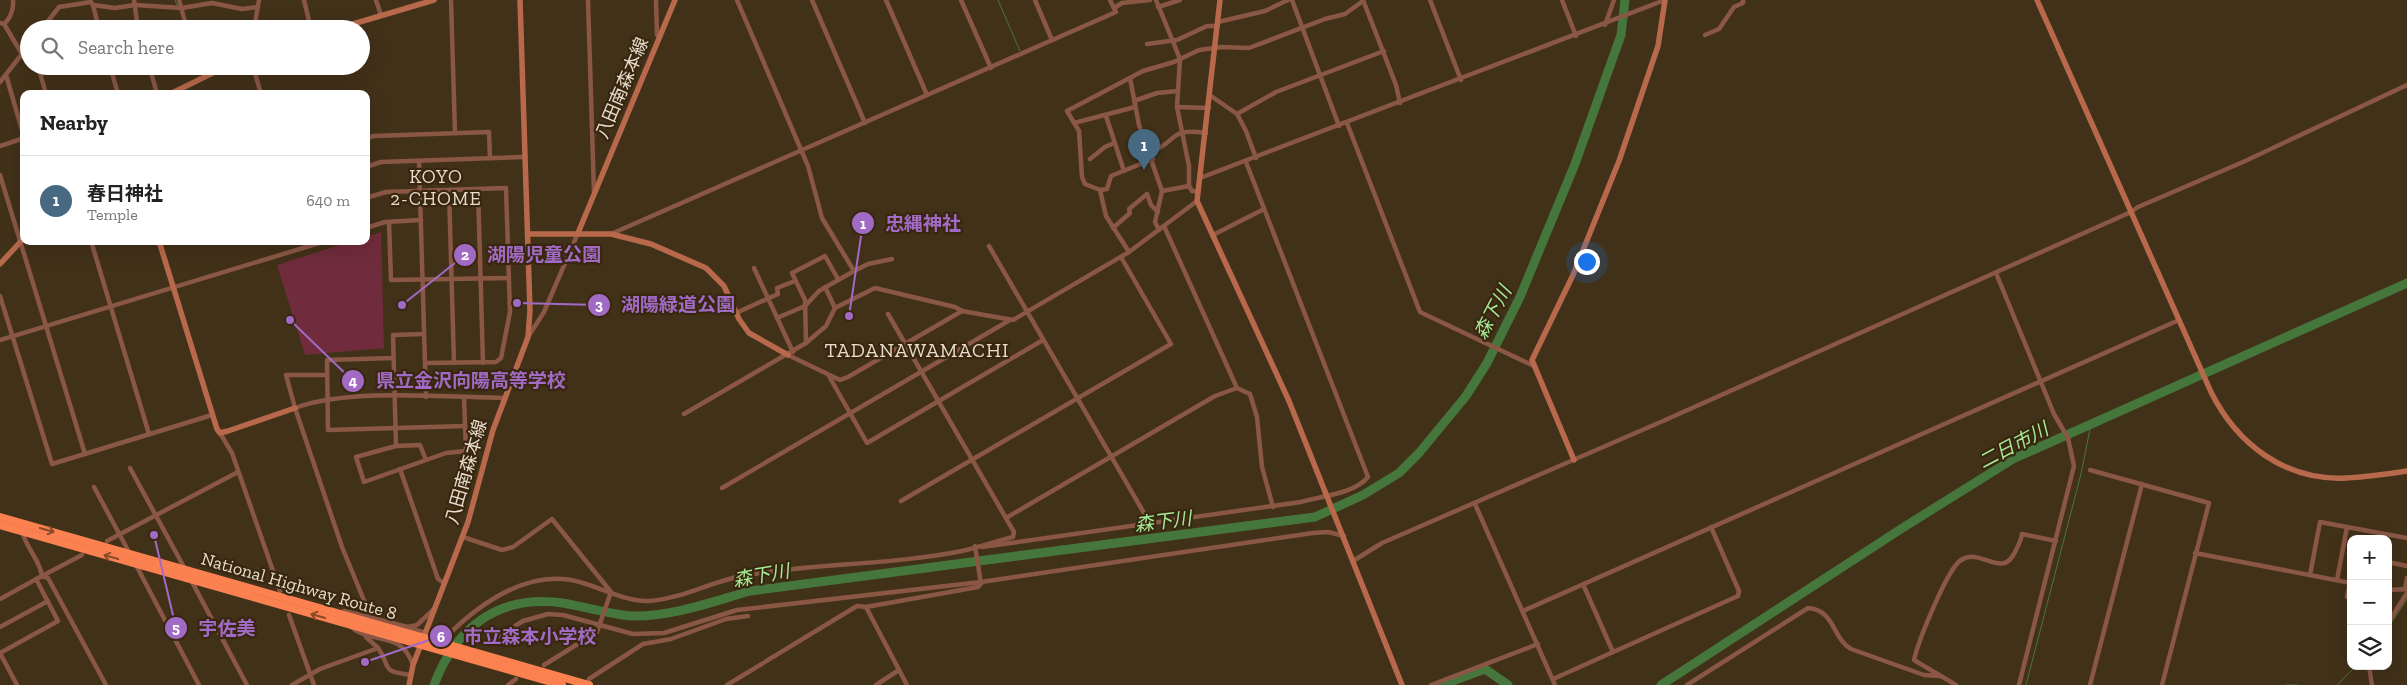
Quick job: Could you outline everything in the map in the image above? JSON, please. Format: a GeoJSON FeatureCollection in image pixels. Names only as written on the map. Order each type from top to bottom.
{"type":"FeatureCollection","features":[{"type":"Feature","properties":{"kind":"highway","name":"National Highway Route 8"},"geometry":{"type":"LineString","coordinates":[[0,517],[308,604],[420,638],[562,685]]}},
{"type":"Feature","properties":{"kind":"highway","name":"National Highway Route 8"},"geometry":{"type":"LineString","coordinates":[[0,525],[348,624],[420,638]]}},
{"type":"Feature","properties":{"kind":"highway","name":"National Highway Route 8"},"geometry":{"type":"LineString","coordinates":[[476,657],[588,685]]}},
{"type":"Feature","properties":{"kind":"street"},"geometry":{"type":"LineString","coordinates":[[14,0],[11,13],[2,24],[20,51]]}},
{"type":"Feature","properties":{"kind":"street"},"geometry":{"type":"LineString","coordinates":[[179,0],[184,20]]}},
{"type":"Feature","properties":{"kind":"street"},"geometry":{"type":"LineString","coordinates":[[256,20],[259,0]]}},
{"type":"Feature","properties":{"kind":"street"},"geometry":{"type":"LineString","coordinates":[[304,0],[309,20]]}},
{"type":"Feature","properties":{"kind":"street"},"geometry":{"type":"LineString","coordinates":[[376,0],[381,15]]}},
{"type":"Feature","properties":{"kind":"street"},"geometry":{"type":"LineString","coordinates":[[365,20],[434,0]]}},
{"type":"Feature","properties":{"kind":"street"},"geometry":{"type":"LineString","coordinates":[[451,0],[454,133]]}},
{"type":"Feature","properties":{"kind":"street","name":"八田南森本線"},"geometry":{"type":"LineString","coordinates":[[409,685],[420,638],[463,538],[493,430],[528,337],[530,311],[520,0]]}},
{"type":"Feature","properties":{"kind":"street"},"geometry":{"type":"LineString","coordinates":[[588,0],[594,193]]}},
{"type":"Feature","properties":{"kind":"street"},"geometry":{"type":"LineString","coordinates":[[656,0],[657,35],[660,37]]}},
{"type":"Feature","properties":{"kind":"street","name":"八田南森本線"},"geometry":{"type":"LineString","coordinates":[[578,232],[675,0]]}},
{"type":"Feature","properties":{"kind":"street"},"geometry":{"type":"LineString","coordinates":[[737,0],[808,166],[822,218],[854,271]]}},
{"type":"Feature","properties":{"kind":"street"},"geometry":{"type":"LineString","coordinates":[[812,0],[865,123]]}},
{"type":"Feature","properties":{"kind":"street"},"geometry":{"type":"LineString","coordinates":[[886,0],[928,95]]}},
{"type":"Feature","properties":{"kind":"street"},"geometry":{"type":"LineString","coordinates":[[961,0],[991,68]]}},
{"type":"Feature","properties":{"kind":"street"},"geometry":{"type":"LineString","coordinates":[[1035,0],[1052,40]]}},
{"type":"Feature","properties":{"kind":"street"},"geometry":{"type":"LineString","coordinates":[[611,234],[1116,12],[1110,0]]}},
{"type":"Feature","properties":{"kind":"street"},"geometry":{"type":"LineString","coordinates":[[1114,8],[1122,3],[1150,0]]}},
{"type":"Feature","properties":{"kind":"street"},"geometry":{"type":"LineString","coordinates":[[1156,0],[1180,59],[1177,107],[1189,166],[1189,186],[1192,191],[1198,192]]}},
{"type":"Feature","properties":{"kind":"street"},"geometry":{"type":"LineString","coordinates":[[1158,7],[1180,0]]}},
{"type":"Feature","properties":{"kind":"street"},"geometry":{"type":"LineString","coordinates":[[1220,0],[1211,96],[1197,201],[1289,401],[1402,685]]}},
{"type":"Feature","properties":{"kind":"street"},"geometry":{"type":"LineString","coordinates":[[1147,44],[1173,40],[1207,26],[1265,11],[1288,0]]}},
{"type":"Feature","properties":{"kind":"street"},"geometry":{"type":"LineString","coordinates":[[1292,0],[1339,126]]}},
{"type":"Feature","properties":{"kind":"street"},"geometry":{"type":"LineString","coordinates":[[1153,159],[1111,176],[1107,189],[1100,190],[1085,184],[1082,177],[1079,131],[1067,111],[1143,71],[1180,59],[1199,50],[1249,48],[1302,27],[1345,14],[1363,0],[1384,51],[1400,103]]}},
{"type":"Feature","properties":{"kind":"street"},"geometry":{"type":"LineString","coordinates":[[1430,0],[1461,80]]}},
{"type":"Feature","properties":{"kind":"street"},"geometry":{"type":"LineString","coordinates":[[1562,0],[1576,36]]}},
{"type":"Feature","properties":{"kind":"street"},"geometry":{"type":"LineString","coordinates":[[1607,24],[1614,0]]}},
{"type":"Feature","properties":{"kind":"street"},"geometry":{"type":"LineString","coordinates":[[1200,178],[1576,36],[1665,0]]}},
{"type":"Feature","properties":{"kind":"street"},"geometry":{"type":"LineString","coordinates":[[1574,460],[1532,360],[1573,275],[1646,85],[1658,46],[1665,0]]}},
{"type":"Feature","properties":{"kind":"street"},"geometry":{"type":"LineString","coordinates":[[1705,35],[1719,29],[1734,7],[1743,2],[1743,0]]}},
{"type":"Feature","properties":{"kind":"street"},"geometry":{"type":"LineString","coordinates":[[2037,0],[2204,378],[2219,409],[2230,424],[2254,448],[2274,462],[2310,475],[2345,478],[2407,471]]}},
{"type":"Feature","properties":{"kind":"street"},"geometry":{"type":"LineString","coordinates":[[49,20],[59,7],[90,2],[115,8],[134,2],[182,8],[212,3],[242,9],[258,7]]}},
{"type":"Feature","properties":{"kind":"street"},"geometry":{"type":"LineString","coordinates":[[134,2],[137,20]]}},
{"type":"Feature","properties":{"kind":"street"},"geometry":{"type":"LineString","coordinates":[[95,4],[98,20]]}},
{"type":"Feature","properties":{"kind":"street"},"geometry":{"type":"LineString","coordinates":[[1237,114],[1268,96],[1384,51]]}},
{"type":"Feature","properties":{"kind":"street"},"geometry":{"type":"LineString","coordinates":[[0,82],[20,57]]}},
{"type":"Feature","properties":{"kind":"street"},"geometry":{"type":"LineString","coordinates":[[41,75],[45,90]]}},
{"type":"Feature","properties":{"kind":"street"},"geometry":{"type":"LineString","coordinates":[[113,75],[117,90]]}},
{"type":"Feature","properties":{"kind":"street"},"geometry":{"type":"LineString","coordinates":[[152,75],[155,90]]}},
{"type":"Feature","properties":{"kind":"street"},"geometry":{"type":"LineString","coordinates":[[178,90],[209,75]]}},
{"type":"Feature","properties":{"kind":"street"},"geometry":{"type":"LineString","coordinates":[[255,75],[260,90]]}},
{"type":"Feature","properties":{"kind":"street"},"geometry":{"type":"LineString","coordinates":[[6,76],[20,124]]}},
{"type":"Feature","properties":{"kind":"street"},"geometry":{"type":"LineString","coordinates":[[1130,78],[1135,107],[1162,191],[1155,222],[1158,230]]}},
{"type":"Feature","properties":{"kind":"street"},"geometry":{"type":"LineString","coordinates":[[1354,561],[1382,543],[1476,504],[1996,273],[2407,86]]}},
{"type":"Feature","properties":{"kind":"street"},"geometry":{"type":"LineString","coordinates":[[1134,101],[1157,93],[1178,90]]}},
{"type":"Feature","properties":{"kind":"street"},"geometry":{"type":"LineString","coordinates":[[1211,96],[1237,114],[1256,158]]}},
{"type":"Feature","properties":{"kind":"street"},"geometry":{"type":"LineString","coordinates":[[1074,123],[1135,107]]}},
{"type":"Feature","properties":{"kind":"street"},"geometry":{"type":"LineString","coordinates":[[1177,107],[1209,108]]}},
{"type":"Feature","properties":{"kind":"street"},"geometry":{"type":"LineString","coordinates":[[1106,116],[1124,171]]}},
{"type":"Feature","properties":{"kind":"street"},"geometry":{"type":"LineString","coordinates":[[1347,123],[1420,312],[1516,360],[1534,366]]}},
{"type":"Feature","properties":{"kind":"street"},"geometry":{"type":"LineString","coordinates":[[1150,152],[1156,150],[1181,132],[1188,130],[1206,133]]}},
{"type":"Feature","properties":{"kind":"street"},"geometry":{"type":"LineString","coordinates":[[370,137],[489,132],[490,158]]}},
{"type":"Feature","properties":{"kind":"street"},"geometry":{"type":"LineString","coordinates":[[0,146],[20,139]]}},
{"type":"Feature","properties":{"kind":"street"},"geometry":{"type":"LineString","coordinates":[[1090,160],[1114,143]]}},
{"type":"Feature","properties":{"kind":"street"},"geometry":{"type":"LineString","coordinates":[[370,166],[382,162],[525,157]]}},
{"type":"Feature","properties":{"kind":"street"},"geometry":{"type":"LineString","coordinates":[[419,161],[426,397]]}},
{"type":"Feature","properties":{"kind":"street"},"geometry":{"type":"LineString","coordinates":[[976,548],[1273,507],[1328,496],[1352,488],[1364,482],[1368,477],[1246,162]]}},
{"type":"Feature","properties":{"kind":"street"},"geometry":{"type":"LineString","coordinates":[[0,175],[20,234]]}},
{"type":"Feature","properties":{"kind":"street"},"geometry":{"type":"LineString","coordinates":[[1162,191],[1189,186]]}},
{"type":"Feature","properties":{"kind":"street"},"geometry":{"type":"LineString","coordinates":[[370,197],[386,192],[506,188],[510,312],[501,358],[496,362],[425,363]]}},
{"type":"Feature","properties":{"kind":"street"},"geometry":{"type":"LineString","coordinates":[[478,189],[482,362]]}},
{"type":"Feature","properties":{"kind":"street"},"geometry":{"type":"LineString","coordinates":[[449,190],[454,363]]}},
{"type":"Feature","properties":{"kind":"street"},"geometry":{"type":"LineString","coordinates":[[1100,190],[1106,216],[1129,252]]}},
{"type":"Feature","properties":{"kind":"street"},"geometry":{"type":"LineString","coordinates":[[1114,228],[1130,213],[1129,209],[1147,194],[1151,205],[1158,212]]}},
{"type":"Feature","properties":{"kind":"street"},"geometry":{"type":"LineString","coordinates":[[722,488],[1121,257],[1197,201]]}},
{"type":"Feature","properties":{"kind":"street"},"geometry":{"type":"LineString","coordinates":[[1213,235],[1264,209]]}},
{"type":"Feature","properties":{"kind":"street"},"geometry":{"type":"LineString","coordinates":[[370,227],[390,222],[420,220]]}},
{"type":"Feature","properties":{"kind":"street"},"geometry":{"type":"LineString","coordinates":[[390,222],[391,280],[509,278]]}},
{"type":"Feature","properties":{"kind":"street"},"geometry":{"type":"LineString","coordinates":[[1164,226],[1237,388],[1250,394],[1258,417],[1262,467],[1273,507]]}},
{"type":"Feature","properties":{"kind":"street"},"geometry":{"type":"LineString","coordinates":[[528,337],[544,312],[578,232]]}},
{"type":"Feature","properties":{"kind":"street"},"geometry":{"type":"LineString","coordinates":[[528,234],[578,232],[611,234],[651,244],[706,268],[724,286],[736,313],[749,333],[760,341],[790,353],[829,376],[840,380],[962,311]]}},
{"type":"Feature","properties":{"kind":"street"},"geometry":{"type":"LineString","coordinates":[[0,264],[20,242]]}},
{"type":"Feature","properties":{"kind":"street"},"geometry":{"type":"LineString","coordinates":[[23,245],[85,454]]}},
{"type":"Feature","properties":{"kind":"street"},"geometry":{"type":"LineString","coordinates":[[92,245],[149,434]]}},
{"type":"Feature","properties":{"kind":"street"},"geometry":{"type":"LineString","coordinates":[[160,245],[212,415],[217,429],[232,453],[280,590]]}},
{"type":"Feature","properties":{"kind":"street"},"geometry":{"type":"LineString","coordinates":[[0,340],[173,288],[306,245]]}},
{"type":"Feature","properties":{"kind":"street"},"geometry":{"type":"LineString","coordinates":[[989,246],[1144,513]]}},
{"type":"Feature","properties":{"kind":"street"},"geometry":{"type":"LineString","coordinates":[[806,343],[805,300],[792,273],[825,256],[838,279]]}},
{"type":"Feature","properties":{"kind":"street"},"geometry":{"type":"LineString","coordinates":[[901,502],[1171,344],[1121,257]]}},
{"type":"Feature","properties":{"kind":"street"},"geometry":{"type":"LineString","coordinates":[[777,318],[805,306],[825,287],[838,279],[868,264],[892,260]]}},
{"type":"Feature","properties":{"kind":"street"},"geometry":{"type":"LineString","coordinates":[[754,268],[777,318],[790,353]]}},
{"type":"Feature","properties":{"kind":"street"},"geometry":{"type":"LineString","coordinates":[[1996,273],[2054,414],[2068,438],[2072,455],[2073,477],[2019,685]]}},
{"type":"Feature","properties":{"kind":"street"},"geometry":{"type":"LineString","coordinates":[[736,313],[778,294],[777,288],[795,281]]}},
{"type":"Feature","properties":{"kind":"street"},"geometry":{"type":"LineString","coordinates":[[825,287],[835,308]]}},
{"type":"Feature","properties":{"kind":"street"},"geometry":{"type":"LineString","coordinates":[[684,414],[806,343],[826,326],[835,308],[875,288],[955,307],[962,311],[1010,320]]}},
{"type":"Feature","properties":{"kind":"street"},"geometry":{"type":"LineString","coordinates":[[0,296],[52,464],[212,415]]}},
{"type":"Feature","properties":{"kind":"street"},"geometry":{"type":"LineString","coordinates":[[446,637],[486,603],[521,585],[548,580],[580,582],[610,594],[647,601],[668,598],[722,580],[749,574],[886,561],[964,551],[1014,537],[1014,532],[888,314]]}},
{"type":"Feature","properties":{"kind":"street"},"geometry":{"type":"LineString","coordinates":[[1523,611],[2179,320]]}},
{"type":"Feature","properties":{"kind":"street"},"geometry":{"type":"LineString","coordinates":[[396,446],[393,335],[424,334]]}},
{"type":"Feature","properties":{"kind":"street"},"geometry":{"type":"LineString","coordinates":[[829,376],[867,443],[1043,340]]}},
{"type":"Feature","properties":{"kind":"street"},"geometry":{"type":"LineString","coordinates":[[393,358],[327,360],[328,430],[465,426]]}},
{"type":"Feature","properties":{"kind":"street"},"geometry":{"type":"LineString","coordinates":[[327,375],[286,375],[295,408],[342,547],[370,615]]}},
{"type":"Feature","properties":{"kind":"street"},"geometry":{"type":"LineString","coordinates":[[1006,518],[1216,396],[1237,388]]}},
{"type":"Feature","properties":{"kind":"street"},"geometry":{"type":"LineString","coordinates":[[220,433],[328,399],[395,396],[505,398]]}},
{"type":"Feature","properties":{"kind":"street"},"geometry":{"type":"LineString","coordinates":[[426,460],[420,445],[396,446],[356,457],[364,482],[446,453],[466,452],[464,398]]}},
{"type":"Feature","properties":{"kind":"street"},"geometry":{"type":"LineString","coordinates":[[130,468],[186,569]]}},
{"type":"Feature","properties":{"kind":"street"},"geometry":{"type":"LineString","coordinates":[[400,469],[438,579],[444,583]]}},
{"type":"Feature","properties":{"kind":"street"},"geometry":{"type":"LineString","coordinates":[[2090,470],[2209,503],[2162,685]]}},
{"type":"Feature","properties":{"kind":"street"},"geometry":{"type":"LineString","coordinates":[[107,541],[238,472]]}},
{"type":"Feature","properties":{"kind":"street"},"geometry":{"type":"LineString","coordinates":[[2090,685],[2142,484]]}},
{"type":"Feature","properties":{"kind":"street"},"geometry":{"type":"LineString","coordinates":[[94,487],[130,554]]}},
{"type":"Feature","properties":{"kind":"street"},"geometry":{"type":"LineString","coordinates":[[1476,504],[1555,685]]}},
{"type":"Feature","properties":{"kind":"street"},"geometry":{"type":"LineString","coordinates":[[463,538],[502,550],[513,546],[552,519],[610,594]]}},
{"type":"Feature","properties":{"kind":"street"},"geometry":{"type":"LineString","coordinates":[[2310,575],[2320,522],[2407,538]]}},
{"type":"Feature","properties":{"kind":"street"},"geometry":{"type":"LineString","coordinates":[[1553,678],[1738,596],[1739,591],[1711,527]]}},
{"type":"Feature","properties":{"kind":"street"},"geometry":{"type":"LineString","coordinates":[[2337,580],[2347,527]]}},
{"type":"Feature","properties":{"kind":"street"},"geometry":{"type":"LineString","coordinates":[[22,531],[24,540],[42,570],[42,576]]}},
{"type":"Feature","properties":{"kind":"street"},"geometry":{"type":"LineString","coordinates":[[486,644],[523,621],[548,614],[563,615],[633,634],[664,633],[737,610],[981,581],[1313,533],[1343,533]]}},
{"type":"Feature","properties":{"kind":"street"},"geometry":{"type":"LineString","coordinates":[[1956,685],[1914,660],[1946,581],[1959,561],[1973,556],[2006,564],[2012,560],[2022,534],[2056,542]]}},
{"type":"Feature","properties":{"kind":"street"},"geometry":{"type":"LineString","coordinates":[[727,685],[857,606],[866,607],[978,588],[981,581],[976,548]]}},
{"type":"Feature","properties":{"kind":"street"},"geometry":{"type":"LineString","coordinates":[[2195,553],[2347,582]]}},
{"type":"Feature","properties":{"kind":"street"},"geometry":{"type":"LineString","coordinates":[[0,599],[82,555]]}},
{"type":"Feature","properties":{"kind":"street"},"geometry":{"type":"LineString","coordinates":[[135,563],[199,685]]}},
{"type":"Feature","properties":{"kind":"street"},"geometry":{"type":"LineString","coordinates":[[2392,563],[2407,566]]}},
{"type":"Feature","properties":{"kind":"street"},"geometry":{"type":"LineString","coordinates":[[42,576],[48,578],[106,685]]}},
{"type":"Feature","properties":{"kind":"street"},"geometry":{"type":"LineString","coordinates":[[2392,616],[2406,590],[2407,578]]}},
{"type":"Feature","properties":{"kind":"street"},"geometry":{"type":"LineString","coordinates":[[17,685],[0,653],[58,621],[36,579]]}},
{"type":"Feature","properties":{"kind":"street"},"geometry":{"type":"LineString","coordinates":[[190,579],[247,685]]}},
{"type":"Feature","properties":{"kind":"street"},"geometry":{"type":"LineString","coordinates":[[1584,584],[1613,652]]}},
{"type":"Feature","properties":{"kind":"street"},"geometry":{"type":"LineString","coordinates":[[2392,590],[2406,590]]}},
{"type":"Feature","properties":{"kind":"street"},"geometry":{"type":"LineString","coordinates":[[544,665],[597,632],[610,594]]}},
{"type":"Feature","properties":{"kind":"street"},"geometry":{"type":"LineString","coordinates":[[0,626],[48,600]]}},
{"type":"Feature","properties":{"kind":"street"},"geometry":{"type":"LineString","coordinates":[[308,604],[408,627],[417,625],[434,608]]}},
{"type":"Feature","properties":{"kind":"street"},"geometry":{"type":"LineString","coordinates":[[866,607],[907,685]]}},
{"type":"Feature","properties":{"kind":"street"},"geometry":{"type":"LineString","coordinates":[[1686,685],[1808,608],[1822,612],[1830,618],[1843,644],[1852,649],[1924,674],[1940,676]]}},
{"type":"Feature","properties":{"kind":"street"},"geometry":{"type":"LineString","coordinates":[[289,615],[314,685]]}},
{"type":"Feature","properties":{"kind":"street"},"geometry":{"type":"LineString","coordinates":[[588,685],[589,679],[643,644],[671,639],[726,619],[748,616]]}},
{"type":"Feature","properties":{"kind":"street"},"geometry":{"type":"LineString","coordinates":[[348,624],[356,631],[401,645],[408,652],[413,666]]}},
{"type":"Feature","properties":{"kind":"street"},"geometry":{"type":"LineString","coordinates":[[408,627],[420,638]]}},
{"type":"Feature","properties":{"kind":"street"},"geometry":{"type":"LineString","coordinates":[[366,637],[378,648],[385,667],[393,673],[410,675]]}},
{"type":"Feature","properties":{"kind":"street"},"geometry":{"type":"LineString","coordinates":[[1432,685],[1538,644]]}},
{"type":"Feature","properties":{"kind":"street"},"geometry":{"type":"LineString","coordinates":[[292,685],[320,669],[378,648]]}},
{"type":"Feature","properties":{"kind":"street"},"geometry":{"type":"LineString","coordinates":[[876,685],[899,670]]}},
{"type":"Feature","properties":{"kind":"street"},"geometry":{"type":"LineString","coordinates":[[2370,670],[2372,685]]}},
{"type":"Feature","properties":{"kind":"street"},"geometry":{"type":"LineString","coordinates":[[508,685],[516,680]]}},
{"type":"Feature","properties":{"kind":"shaded area"},"geometry":{"type":"Polygon","coordinates":[[[381,232],[384,348],[305,355],[277,265],[340,245],[370,245],[370,236],[381,232]]]}},
{"type":"Feature","properties":{"kind":"waterway"},"geometry":{"type":"LineString","coordinates":[[175,0],[177,5]]}},
{"type":"Feature","properties":{"kind":"waterway"},"geometry":{"type":"LineString","coordinates":[[998,0],[1020,51]]}},
{"type":"Feature","properties":{"kind":"waterway","name":"森下川"},"geometry":{"type":"LineString","coordinates":[[434,685],[443,664],[468,631],[483,618],[500,609],[519,604],[540,602],[563,603],[614,614],[646,616],[691,608],[750,591],[1315,517],[1363,495],[1399,473],[1419,453],[1466,396],[1487,363],[1520,297],[1575,164],[1621,35],[1625,0]]}},
{"type":"Feature","properties":{"kind":"waterway","name":"二日市川"},"geometry":{"type":"LineString","coordinates":[[1661,685],[1904,527],[2013,459],[2407,283]]}},
{"type":"Feature","properties":{"kind":"waterway"},"geometry":{"type":"LineString","coordinates":[[2026,685],[2081,474],[2091,424]]}},
{"type":"Feature","properties":{"kind":"waterway"},"geometry":{"type":"LineString","coordinates":[[2390,625],[2407,599]]}},
{"type":"Feature","properties":{"kind":"waterway","name":"二日市川"},"geometry":{"type":"LineString","coordinates":[[1442,685],[1485,669],[1508,685]]}},
{"type":"Feature","properties":{"kind":"waterway"},"geometry":{"type":"LineString","coordinates":[[2337,685],[2352,670]]}},
{"type":"Feature","properties":{"kind":"waterway"},"geometry":{"type":"LineString","coordinates":[[2286,685],[2297,685]]}},
{"type":"Feature","properties":{"kind":"place","name":"春日神社"},"geometry":{"type":"Point","coordinates":[1144,170]}},
{"type":"Feature","properties":{"kind":"place","name":"湖陽緑道公園"},"geometry":{"type":"Point","coordinates":[517,303]}},
{"type":"Feature","properties":{"kind":"place","name":"湖陽児童公園"},"geometry":{"type":"Point","coordinates":[402,305]}},
{"type":"Feature","properties":{"kind":"place","name":"忠縄神社"},"geometry":{"type":"Point","coordinates":[849,316]}},
{"type":"Feature","properties":{"kind":"place","name":"県立金沢向陽高等学校"},"geometry":{"type":"Point","coordinates":[290,320]}},
{"type":"Feature","properties":{"kind":"place","name":"宇佐美"},"geometry":{"type":"Point","coordinates":[154,535]}},
{"type":"Feature","properties":{"kind":"place","name":"市立森本小学校"},"geometry":{"type":"Point","coordinates":[365,662]}},
{"type":"Feature","properties":{"kind":"district","name":"KOYO 2-CHOME"},"geometry":{"type":"Point","coordinates":[436,187]}},
{"type":"Feature","properties":{"kind":"district","name":"TADANAWAMACHI"},"geometry":{"type":"Point","coordinates":[917,350]}}]}
